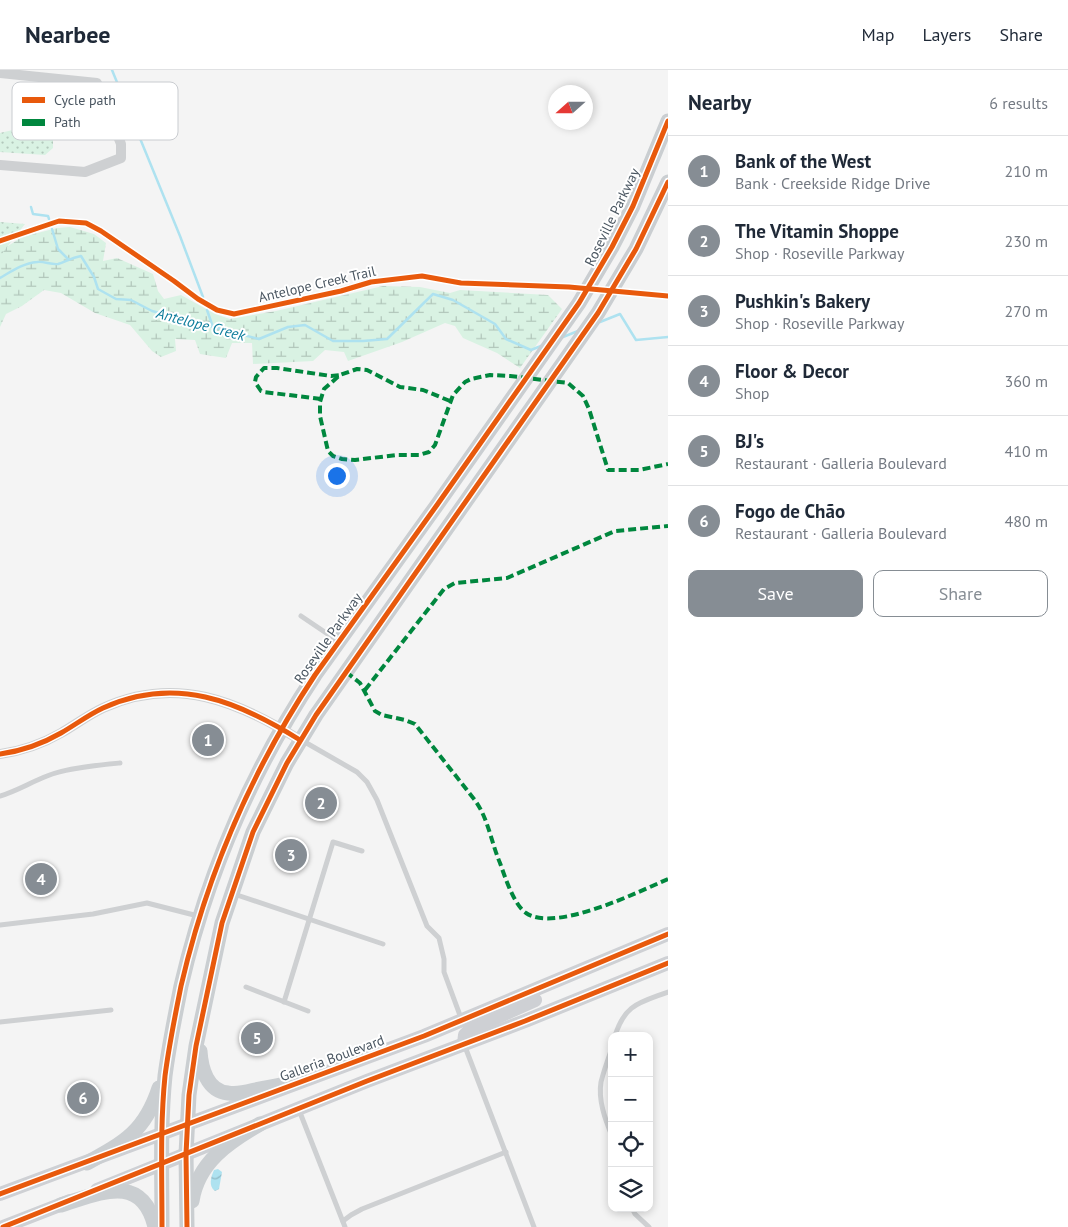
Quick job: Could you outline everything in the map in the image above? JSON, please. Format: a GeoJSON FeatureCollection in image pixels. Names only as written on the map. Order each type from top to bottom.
{"type":"FeatureCollection","features":[{"type":"Feature","properties":{"kind":"main road","name":"Roseville Parkway"},"geometry":{"type":"LineString","coordinates":[[162,1227],[162,1134],[168,1050],[187,961],[199,916],[231,829],[281,728],[310,682],[496,423],[579,303],[612,247],[640,191],[668,121]]}},
{"type":"Feature","properties":{"kind":"main road"},"geometry":{"type":"LineString","coordinates":[[188,1227],[186,1125],[192,1070],[222,923],[253,832],[300,740],[598,313],[636,249],[668,182]]}},
{"type":"Feature","properties":{"kind":"main road","name":"Galleria Boulevard"},"geometry":{"type":"LineString","coordinates":[[0,1194],[462,1021],[668,934]]}},
{"type":"Feature","properties":{"kind":"main road"},"geometry":{"type":"LineString","coordinates":[[3,1227],[668,963]]}},
{"type":"Feature","properties":{"kind":"main road"},"geometry":{"type":"LineString","coordinates":[[464,1044],[465,1035],[471,1029],[559,990],[574,974]]}},
{"type":"Feature","properties":{"kind":"main road"},"geometry":{"type":"LineString","coordinates":[[202,1016],[200,1049],[202,1067],[208,1081],[219,1090],[227,1093],[239,1093],[302,1080]]}},
{"type":"Feature","properties":{"kind":"main road"},"geometry":{"type":"LineString","coordinates":[[87,1163],[126,1140],[143,1122],[152,1108],[159,1090],[168,1050]]}},
{"type":"Feature","properties":{"kind":"main road"},"geometry":{"type":"LineString","coordinates":[[188,1227],[193,1194],[202,1171],[212,1158],[227,1145],[260,1124]]}},
{"type":"Feature","properties":{"kind":"main road"},"geometry":{"type":"LineString","coordinates":[[61,1205],[111,1191],[129,1192],[138,1196],[148,1206],[155,1227]]}},
{"type":"Feature","properties":{"kind":"street"},"geometry":{"type":"LineString","coordinates":[[0,73],[87,82]]}},
{"type":"Feature","properties":{"kind":"street"},"geometry":{"type":"LineString","coordinates":[[0,165],[85,172],[121,158],[119,140]]}},
{"type":"Feature","properties":{"kind":"street"},"geometry":{"type":"LineString","coordinates":[[0,754],[23,750],[46,741],[103,708],[134,697],[154,693],[175,692],[216,698],[260,716],[300,740]]}},
{"type":"Feature","properties":{"kind":"lane"},"geometry":{"type":"LineString","coordinates":[[302,616],[339,642]]}},
{"type":"Feature","properties":{"kind":"lane"},"geometry":{"type":"LineString","coordinates":[[300,740],[356,772],[367,782],[377,800],[427,926],[439,938],[444,959],[444,972],[462,1021]]}},
{"type":"Feature","properties":{"kind":"lane"},"geometry":{"type":"LineString","coordinates":[[0,796],[13,792],[48,775],[97,765],[120,763]]}},
{"type":"Feature","properties":{"kind":"lane"},"geometry":{"type":"LineString","coordinates":[[284,1002],[333,842],[362,851]]}},
{"type":"Feature","properties":{"kind":"lane"},"geometry":{"type":"LineString","coordinates":[[232,893],[383,944]]}},
{"type":"Feature","properties":{"kind":"lane"},"geometry":{"type":"LineString","coordinates":[[0,925],[93,914],[147,903],[199,916]]}},
{"type":"Feature","properties":{"kind":"lane"},"geometry":{"type":"LineString","coordinates":[[246,987],[308,1011]]}},
{"type":"Feature","properties":{"kind":"lane"},"geometry":{"type":"LineString","coordinates":[[616,1032],[628,1010],[637,1004],[668,992]]}},
{"type":"Feature","properties":{"kind":"lane"},"geometry":{"type":"LineString","coordinates":[[0,1022],[111,1010]]}},
{"type":"Feature","properties":{"kind":"lane"},"geometry":{"type":"LineString","coordinates":[[464,1044],[534,1227]]}},
{"type":"Feature","properties":{"kind":"lane"},"geometry":{"type":"LineString","coordinates":[[608,1060],[601,1082],[600,1094],[608,1126]]}},
{"type":"Feature","properties":{"kind":"lane"},"geometry":{"type":"LineString","coordinates":[[299,1110],[345,1227]]}},
{"type":"Feature","properties":{"kind":"lane"},"geometry":{"type":"LineString","coordinates":[[342,1221],[362,1209],[506,1152]]}},
{"type":"Feature","properties":{"kind":"lane"},"geometry":{"type":"LineString","coordinates":[[634,1212],[649,1227]]}},
{"type":"Feature","properties":{"kind":"green space"},"geometry":{"type":"Polygon","coordinates":[[[12,130],[12,140],[53,140],[53,148],[45,155],[0,152],[0,133],[12,130]]]}},
{"type":"Feature","properties":{"kind":"green space"},"geometry":{"type":"Polygon","coordinates":[[[0,222],[25,224],[0,256],[0,222]]]}},
{"type":"Feature","properties":{"kind":"green space"},"geometry":{"type":"Polygon","coordinates":[[[70,227],[94,234],[106,243],[103,261],[117,258],[153,274],[158,291],[164,299],[181,295],[215,314],[230,319],[276,311],[383,286],[420,287],[450,293],[460,290],[548,295],[562,309],[520,368],[497,353],[463,338],[455,326],[445,323],[402,342],[348,361],[344,352],[325,350],[313,361],[253,364],[252,343],[232,343],[226,358],[200,354],[195,340],[175,339],[176,351],[161,357],[152,351],[130,325],[95,313],[61,293],[44,290],[22,306],[6,314],[0,327],[0,251],[22,237],[57,228],[70,227]]]}},
{"type":"Feature","properties":{"kind":"water"},"geometry":{"type":"Polygon","coordinates":[[[218,1169],[222,1172],[219,1189],[215,1191],[211,1187],[211,1181],[214,1170],[218,1169]]]}},
{"type":"Feature","properties":{"kind":"waterway"},"geometry":{"type":"LineString","coordinates":[[112,70],[117,82]]}},
{"type":"Feature","properties":{"kind":"waterway"},"geometry":{"type":"LineString","coordinates":[[141,140],[203,297]]}},
{"type":"Feature","properties":{"kind":"waterway"},"geometry":{"type":"LineString","coordinates":[[31,207],[33,214],[48,216],[49,219]]}},
{"type":"Feature","properties":{"kind":"waterway"},"geometry":{"type":"LineString","coordinates":[[52,229],[58,249],[68,259]]}},
{"type":"Feature","properties":{"kind":"waterway","name":"Antelope Creek"},"geometry":{"type":"LineString","coordinates":[[0,278],[27,264],[40,262],[58,264],[81,256],[94,277],[98,289],[116,299],[131,300],[152,311],[259,339],[288,327],[305,325],[333,341],[387,339],[433,294],[453,300],[495,324],[506,339],[531,350],[541,346]]}},
{"type":"Feature","properties":{"kind":"waterway"},"geometry":{"type":"LineString","coordinates":[[207,310],[213,327]]}},
{"type":"Feature","properties":{"kind":"waterway","name":"Antelope Creek"},"geometry":{"type":"LineString","coordinates":[[600,322],[620,314],[636,340],[668,337]]}},
{"type":"Feature","properties":{"kind":"waterway","name":"Antelope Creek"},"geometry":{"type":"LineString","coordinates":[[563,337],[578,331]]}},
{"type":"Feature","properties":{"kind":"marked path"},"geometry":{"type":"LineString","coordinates":[[321,399],[261,391],[255,382],[256,377],[264,368],[277,368],[331,376],[340,375]]}},
{"type":"Feature","properties":{"kind":"marked path"},"geometry":{"type":"LineString","coordinates":[[450,401],[423,390],[400,387],[367,370],[357,369],[340,375],[324,389],[320,402],[320,416],[328,451],[333,456],[355,460],[397,455],[419,455],[429,452],[435,445],[453,395],[465,382],[490,375],[568,383],[583,396],[589,409],[608,470],[639,470],[668,464]]}},
{"type":"Feature","properties":{"kind":"marked path"},"geometry":{"type":"LineString","coordinates":[[365,690],[444,589],[455,583],[507,578],[615,531],[668,526]]}},
{"type":"Feature","properties":{"kind":"marked path"},"geometry":{"type":"LineString","coordinates":[[346,672],[360,683],[375,711],[382,715],[415,724],[474,799],[486,822],[510,890],[526,913],[539,918],[556,918],[576,914],[618,901],[668,879]]}},
{"type":"Feature","properties":{"kind":"cycle path"},"geometry":{"type":"LineString","coordinates":[[162,1227],[162,1114],[170,1042],[181,986],[192,944],[218,863],[234,824],[271,748],[315,675],[579,303],[612,247],[633,206],[668,121]]}},
{"type":"Feature","properties":{"kind":"cycle path"},"geometry":{"type":"LineString","coordinates":[[187,1227],[186,1154],[189,1095],[196,1046],[222,923],[253,832],[287,763],[316,715],[598,313],[636,249],[668,182]]}},
{"type":"Feature","properties":{"kind":"cycle path","name":"Antelope Creek Trail"},"geometry":{"type":"LineString","coordinates":[[0,241],[59,221],[86,223],[101,231],[198,299],[217,310],[234,314],[341,291],[371,282],[422,276],[461,283],[569,287],[668,296]]}},
{"type":"Feature","properties":{"kind":"cycle path"},"geometry":{"type":"LineString","coordinates":[[0,754],[24,749],[47,741],[103,708],[130,698],[155,694],[181,693],[229,704],[277,726],[300,740]]}},
{"type":"Feature","properties":{"kind":"cycle path"},"geometry":{"type":"LineString","coordinates":[[0,1194],[424,1036],[668,934]]}},
{"type":"Feature","properties":{"kind":"cycle path"},"geometry":{"type":"LineString","coordinates":[[3,1227],[668,963]]}},
{"type":"Feature","properties":{"kind":"place","name":"Bank of the West"},"geometry":{"type":"Point","coordinates":[208,740]}},
{"type":"Feature","properties":{"kind":"place","name":"The Vitamin Shoppe"},"geometry":{"type":"Point","coordinates":[321,803]}},
{"type":"Feature","properties":{"kind":"place","name":"Pushkin's Bakery"},"geometry":{"type":"Point","coordinates":[291,855]}},
{"type":"Feature","properties":{"kind":"place","name":"Floor & Decor"},"geometry":{"type":"Point","coordinates":[41,879]}},
{"type":"Feature","properties":{"kind":"place","name":"BJ's"},"geometry":{"type":"Point","coordinates":[257,1038]}},
{"type":"Feature","properties":{"kind":"place","name":"Fogo de Chão"},"geometry":{"type":"Point","coordinates":[83,1098]}}]}
